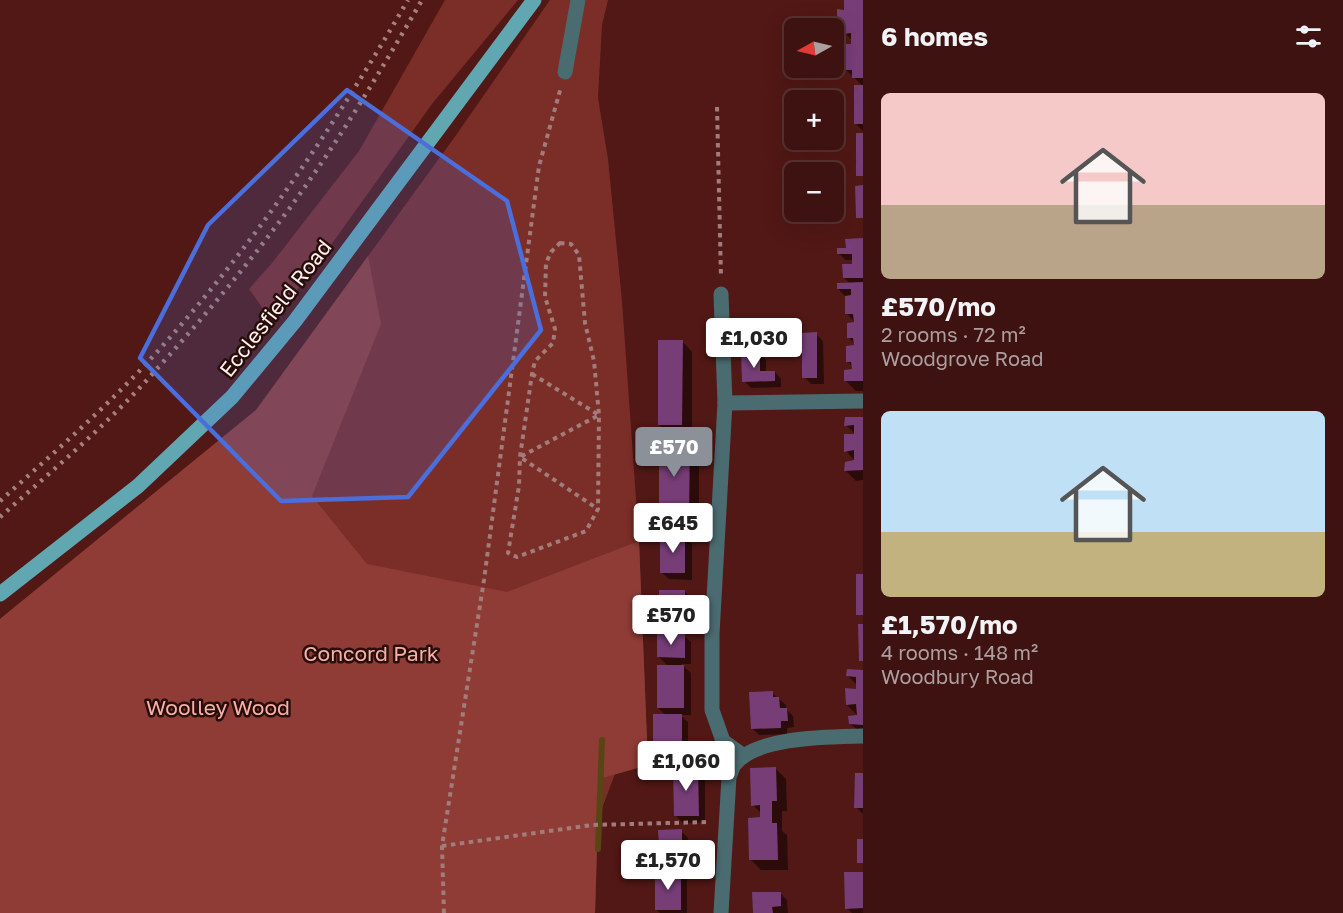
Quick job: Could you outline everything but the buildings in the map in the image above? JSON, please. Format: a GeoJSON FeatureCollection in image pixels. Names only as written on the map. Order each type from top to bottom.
{"type":"FeatureCollection","features":[{"type":"Feature","properties":{"kind":"main road","name":"Ecclesfield Road"},"geometry":{"type":"LineString","coordinates":[[0,594],[138,486],[232,397],[295,321],[534,0]]}},
{"type":"Feature","properties":{"kind":"street"},"geometry":{"type":"LineString","coordinates":[[565,72],[578,0]]}},
{"type":"Feature","properties":{"kind":"street"},"geometry":{"type":"LineString","coordinates":[[722,294],[725,403],[712,634],[712,710],[723,741],[744,756]]}},
{"type":"Feature","properties":{"kind":"street"},"geometry":{"type":"LineString","coordinates":[[725,403],[863,401]]}},
{"type":"Feature","properties":{"kind":"street"},"geometry":{"type":"LineString","coordinates":[[721,913],[725,822],[729,777],[734,764],[744,756],[772,744],[813,737],[863,736]]}},
{"type":"Feature","properties":{"kind":"path"},"geometry":{"type":"LineString","coordinates":[[444,913],[442,846],[483,580],[538,166],[565,72]]}},
{"type":"Feature","properties":{"kind":"path"},"geometry":{"type":"LineString","coordinates":[[717,107],[722,294]]}},
{"type":"Feature","properties":{"kind":"path"},"geometry":{"type":"LineString","coordinates":[[560,243],[571,244],[579,255],[585,323],[594,361],[599,415],[598,509],[586,531],[518,557],[508,553],[519,486],[520,457],[532,374],[535,361],[553,343],[555,329],[546,297],[546,263],[551,252],[560,243]]}},
{"type":"Feature","properties":{"kind":"path"},"geometry":{"type":"LineString","coordinates":[[532,374],[599,415]]}},
{"type":"Feature","properties":{"kind":"path"},"geometry":{"type":"LineString","coordinates":[[520,457],[599,415]]}},
{"type":"Feature","properties":{"kind":"path"},"geometry":{"type":"LineString","coordinates":[[520,457],[598,509]]}},
{"type":"Feature","properties":{"kind":"path"},"geometry":{"type":"LineString","coordinates":[[442,846],[592,825],[725,822]]}},
{"type":"Feature","properties":{"kind":"highlighted area"},"geometry":{"type":"Polygon","coordinates":[[[347,90],[507,201],[541,330],[408,497],[281,501],[140,358],[208,225],[347,90]]]}},
{"type":"Feature","properties":{"kind":"green space"},"geometry":{"type":"Polygon","coordinates":[[[445,0],[518,0],[432,104],[308,277],[271,320],[249,289],[359,151],[445,0]]]}},
{"type":"Feature","properties":{"kind":"green space","name":"Woolley Wood"},"geometry":{"type":"Polygon","coordinates":[[[550,0],[608,0],[602,25],[598,98],[608,159],[622,301],[639,541],[648,765],[615,774],[598,819],[595,913],[0,913],[0,619],[256,410],[454,138],[550,0]]]}},
{"type":"Feature","properties":{"kind":"green space","name":"Woolley Wood"},"geometry":{"type":"Polygon","coordinates":[[[368,256],[381,324],[312,496],[367,564],[507,592],[639,541],[648,765],[599,779],[595,913],[0,913],[0,619],[256,410],[368,256]]]}},
{"type":"Feature","properties":{"kind":"waterway"},"geometry":{"type":"LineString","coordinates":[[598,849],[602,740]]}},
{"type":"Feature","properties":{"kind":"railway"},"geometry":{"type":"LineString","coordinates":[[0,501],[129,382],[219,279],[254,235],[319,143],[408,0]]}},
{"type":"Feature","properties":{"kind":"railway"},"geometry":{"type":"LineString","coordinates":[[0,517],[80,446],[137,391],[233,281],[277,225],[335,143],[422,0]]}},
{"type":"Feature","properties":{"kind":"park label","name":"Concord Park"},"geometry":{"type":"Point","coordinates":[371,653]}}]}
